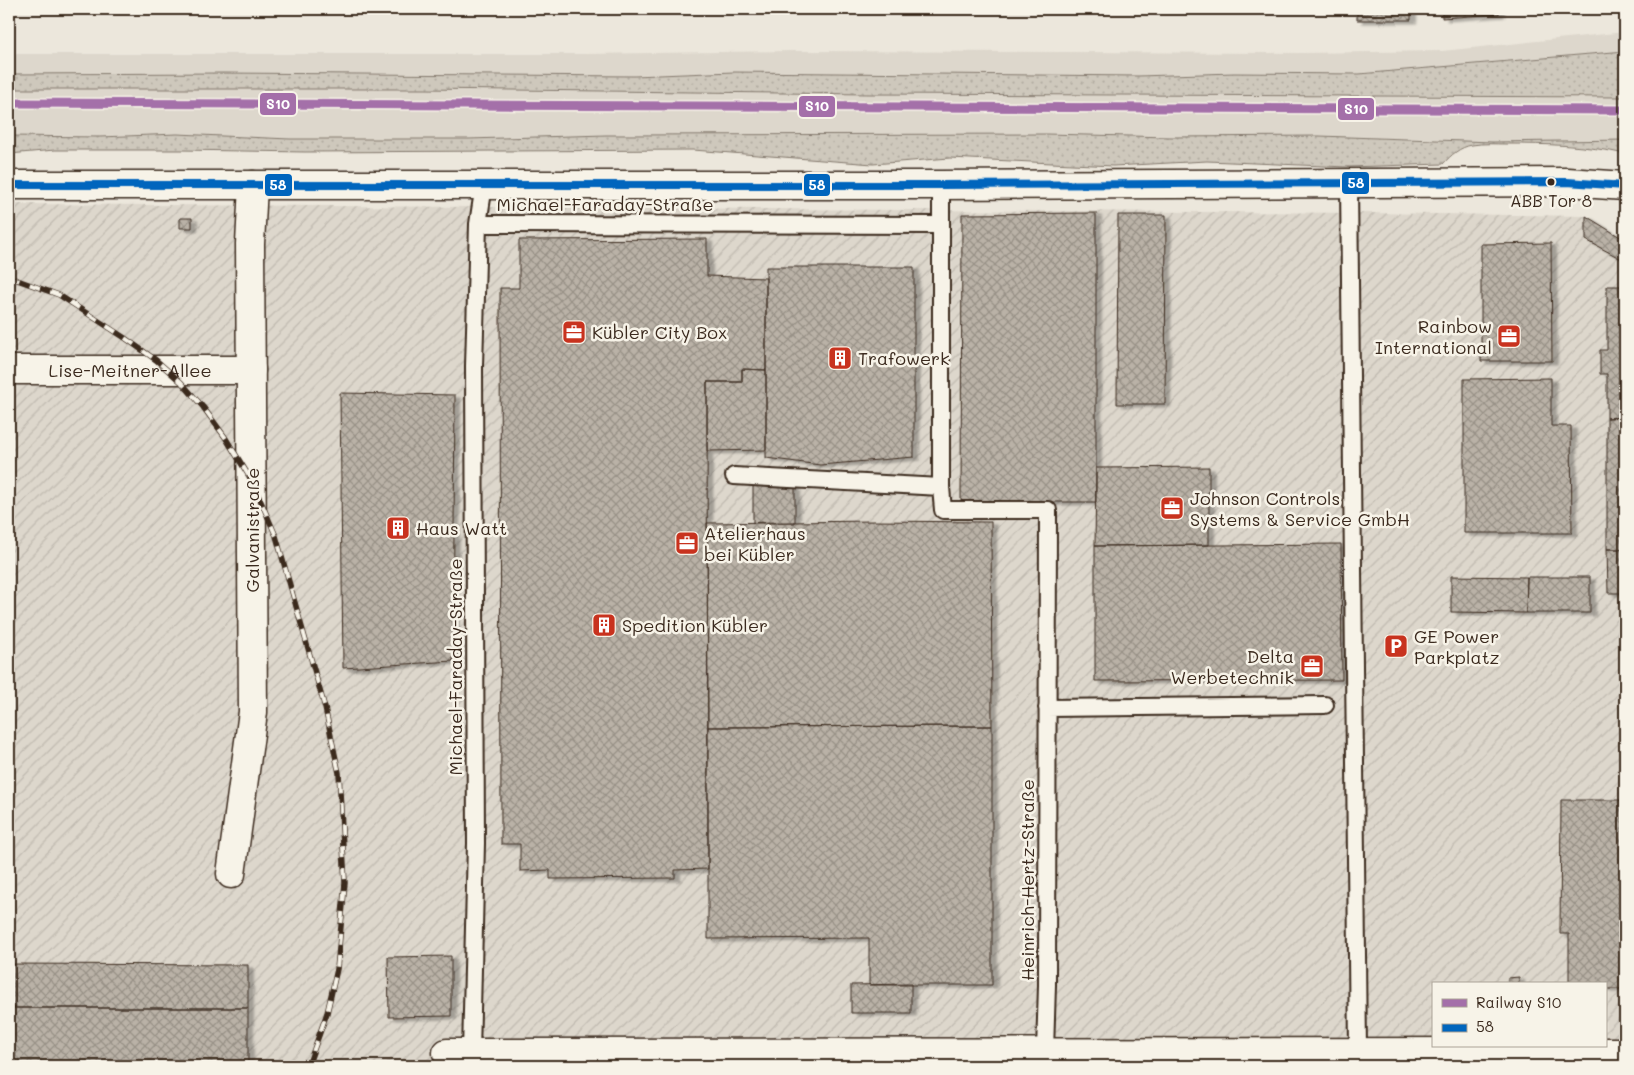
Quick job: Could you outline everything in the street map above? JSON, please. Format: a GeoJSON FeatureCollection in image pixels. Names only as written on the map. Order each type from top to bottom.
{"type":"FeatureCollection","features":[{"type":"Feature","properties":{"kind":"street"},"geometry":{"type":"LineString","coordinates":[[9,185],[484,186],[1567,182],[1625,186]]}},
{"type":"Feature","properties":{"kind":"street","name":"Galvanistraße"},"geometry":{"type":"LineString","coordinates":[[231,874],[253,712],[250,244],[253,185]]}},
{"type":"Feature","properties":{"kind":"street","name":"Lise-Meitner-Allee"},"geometry":{"type":"LineString","coordinates":[[9,370],[251,370]]}},
{"type":"Feature","properties":{"kind":"street"},"geometry":{"type":"LineString","coordinates":[[459,1053],[1046,1051],[1189,1059],[1331,1059],[1358,1051],[1625,1052]]}},
{"type":"Feature","properties":{"kind":"lane"},"geometry":{"type":"LineString","coordinates":[[1348,184],[1358,1051]]}},
{"type":"Feature","properties":{"kind":"lane"},"geometry":{"type":"LineString","coordinates":[[734,476],[941,487],[941,185]]}},
{"type":"Feature","properties":{"kind":"lane"},"geometry":{"type":"LineString","coordinates":[[478,224],[484,186]]}},
{"type":"Feature","properties":{"kind":"lane","name":"Michael-Faraday-Straße"},"geometry":{"type":"LineString","coordinates":[[459,1053],[476,850],[474,366],[478,224],[941,225]]}},
{"type":"Feature","properties":{"kind":"lane","name":"Heinrich-Hertz-Straße"},"geometry":{"type":"LineString","coordinates":[[941,487],[943,510],[1048,510],[1046,1051]]}},
{"type":"Feature","properties":{"kind":"lane"},"geometry":{"type":"LineString","coordinates":[[1048,708],[1325,705]]}},
{"type":"Feature","properties":{"kind":"shaded area"},"geometry":{"type":"Polygon","coordinates":[[[1625,32],[1625,51],[1359,74],[1234,73],[1138,76],[734,72],[634,76],[224,73],[9,74],[9,54],[585,54],[796,51],[1302,53],[1442,51],[1625,32]]]}},
{"type":"Feature","properties":{"kind":"shaded area"},"geometry":{"type":"Polygon","coordinates":[[[1625,51],[1625,97],[869,94],[423,89],[9,89],[9,74],[224,73],[634,76],[734,72],[1138,76],[1234,73],[1359,74],[1625,51]]]}},
{"type":"Feature","properties":{"kind":"shaded area"},"geometry":{"type":"Polygon","coordinates":[[[9,89],[423,89],[869,94],[1625,97],[1625,140],[1493,142],[1319,136],[1171,137],[1046,134],[606,135],[468,139],[290,139],[177,134],[100,137],[9,136],[9,89]]]}},
{"type":"Feature","properties":{"kind":"shaded area"},"geometry":{"type":"Polygon","coordinates":[[[177,134],[290,139],[468,139],[606,135],[1046,134],[1171,137],[1319,136],[1493,142],[1625,140],[1625,154],[1566,146],[1480,144],[1468,146],[1460,150],[1443,164],[1347,167],[1207,161],[1113,166],[950,158],[873,164],[693,150],[305,152],[55,150],[9,154],[9,136],[100,137],[177,134]]]}},
{"type":"Feature","properties":{"kind":"shaded area"},"geometry":{"type":"Polygon","coordinates":[[[9,204],[1586,216],[1625,240],[1625,1066],[9,1066],[9,204]]]}},
{"type":"Feature","properties":{"kind":"building"},"geometry":{"type":"Polygon","coordinates":[[[1357,9],[1411,9],[1411,20],[1357,20],[1357,9]]]}},
{"type":"Feature","properties":{"kind":"building"},"geometry":{"type":"Polygon","coordinates":[[[1442,9],[1499,9],[1499,14],[1442,18],[1442,9]]]}},
{"type":"Feature","properties":{"kind":"building"},"geometry":{"type":"Polygon","coordinates":[[[1096,213],[1096,502],[961,502],[962,214],[1096,213]]]}},
{"type":"Feature","properties":{"kind":"building"},"geometry":{"type":"Polygon","coordinates":[[[1118,215],[1166,215],[1165,404],[1117,404],[1118,215]]]}},
{"type":"Feature","properties":{"kind":"building"},"geometry":{"type":"Polygon","coordinates":[[[1586,216],[1625,240],[1625,261],[1586,240],[1586,216]]]}},
{"type":"Feature","properties":{"kind":"building"},"geometry":{"type":"Polygon","coordinates":[[[180,218],[192,218],[192,228],[180,228],[180,218]]]}},
{"type":"Feature","properties":{"kind":"building","name":"Spedition Kübler"},"geometry":{"type":"Polygon","coordinates":[[[707,239],[707,276],[766,278],[766,370],[742,369],[742,382],[707,382],[708,869],[675,870],[675,878],[550,879],[550,870],[520,871],[520,844],[501,844],[500,288],[519,288],[519,240],[707,239]]]}},
{"type":"Feature","properties":{"kind":"building"},"geometry":{"type":"Polygon","coordinates":[[[1551,243],[1552,361],[1481,361],[1481,244],[1551,243]]]}},
{"type":"Feature","properties":{"kind":"building","name":"Trafowerk"},"geometry":{"type":"Polygon","coordinates":[[[766,267],[914,267],[914,457],[820,465],[766,458],[766,267]]]}},
{"type":"Feature","properties":{"kind":"building"},"geometry":{"type":"Polygon","coordinates":[[[1607,286],[1625,286],[1625,417],[1607,418],[1607,374],[1600,374],[1600,350],[1607,350],[1607,286]]]}},
{"type":"Feature","properties":{"kind":"building"},"geometry":{"type":"Polygon","coordinates":[[[742,369],[766,370],[766,450],[707,451],[707,382],[742,382],[742,369]]]}},
{"type":"Feature","properties":{"kind":"building"},"geometry":{"type":"Polygon","coordinates":[[[1551,378],[1551,426],[1571,426],[1572,533],[1464,533],[1464,379],[1551,378]]]}},
{"type":"Feature","properties":{"kind":"building","name":"Haus Watt"},"geometry":{"type":"Polygon","coordinates":[[[340,393],[455,395],[453,661],[343,668],[340,393]]]}},
{"type":"Feature","properties":{"kind":"building"},"geometry":{"type":"Polygon","coordinates":[[[1625,417],[1625,549],[1607,549],[1607,418],[1625,417]]]}},
{"type":"Feature","properties":{"kind":"building"},"geometry":{"type":"Polygon","coordinates":[[[1209,467],[1209,545],[1095,546],[1096,468],[1209,467]]]}},
{"type":"Feature","properties":{"kind":"building"},"geometry":{"type":"Polygon","coordinates":[[[795,483],[795,523],[753,523],[753,484],[795,483]]]}},
{"type":"Feature","properties":{"kind":"building"},"geometry":{"type":"Polygon","coordinates":[[[991,522],[992,726],[708,727],[707,523],[991,522]]]}},
{"type":"Feature","properties":{"kind":"building"},"geometry":{"type":"Polygon","coordinates":[[[1341,544],[1342,680],[1095,681],[1095,546],[1341,544]]]}},
{"type":"Feature","properties":{"kind":"building"},"geometry":{"type":"Polygon","coordinates":[[[1607,549],[1625,549],[1625,593],[1608,593],[1607,549]]]}},
{"type":"Feature","properties":{"kind":"building"},"geometry":{"type":"Polygon","coordinates":[[[1451,576],[1527,577],[1526,613],[1451,612],[1451,576]]]}},
{"type":"Feature","properties":{"kind":"building"},"geometry":{"type":"Polygon","coordinates":[[[1527,577],[1590,577],[1590,613],[1526,613],[1527,577]]]}},
{"type":"Feature","properties":{"kind":"building"},"geometry":{"type":"Polygon","coordinates":[[[992,726],[992,985],[869,985],[869,938],[708,939],[708,727],[992,726]]]}},
{"type":"Feature","properties":{"kind":"building"},"geometry":{"type":"Polygon","coordinates":[[[1561,800],[1625,800],[1625,989],[1606,989],[1606,982],[1569,982],[1569,934],[1560,934],[1561,800]]]}},
{"type":"Feature","properties":{"kind":"building"},"geometry":{"type":"Polygon","coordinates":[[[451,956],[451,1016],[389,1017],[388,957],[451,956]]]}},
{"type":"Feature","properties":{"kind":"building"},"geometry":{"type":"Polygon","coordinates":[[[9,964],[248,965],[248,1008],[9,1008],[9,964]]]}},
{"type":"Feature","properties":{"kind":"building"},"geometry":{"type":"Polygon","coordinates":[[[1519,977],[1519,982],[1508,982],[1508,978],[1519,977]]]}},
{"type":"Feature","properties":{"kind":"building"},"geometry":{"type":"Polygon","coordinates":[[[911,984],[911,1013],[851,1013],[851,985],[911,984]]]}},
{"type":"Feature","properties":{"kind":"building"},"geometry":{"type":"Polygon","coordinates":[[[9,1008],[248,1008],[248,1066],[9,1066],[9,1008]]]}},
{"type":"Feature","properties":{"kind":"railway"},"geometry":{"type":"LineString","coordinates":[[9,277],[59,295],[156,360],[181,382],[203,407],[225,437],[252,481],[276,536],[325,708],[339,773],[345,883],[337,969],[327,1013],[308,1066]]}},
{"type":"Feature","properties":{"kind":"rail line","name":"S10"},"geometry":{"type":"LineString","coordinates":[[9,103],[1625,110]]}},
{"type":"Feature","properties":{"kind":"transit line","name":"58"},"geometry":{"type":"LineString","coordinates":[[9,185],[941,185],[1567,182],[1625,186]]}},
{"type":"Feature","properties":{"kind":"place","name":"ABB Tor 8"},"geometry":{"type":"Point","coordinates":[1551,182]}},
{"type":"Feature","properties":{"kind":"place","name":"Kübler City Box"},"geometry":{"type":"Point","coordinates":[574,332]}},
{"type":"Feature","properties":{"kind":"place","name":"Rainbow International"},"geometry":{"type":"Point","coordinates":[1509,336]}},
{"type":"Feature","properties":{"kind":"place","name":"Trafowerk"},"geometry":{"type":"Point","coordinates":[840,358]}},
{"type":"Feature","properties":{"kind":"place","name":"Johnson Controls Systems & Service GmbH"},"geometry":{"type":"Point","coordinates":[1172,508]}},
{"type":"Feature","properties":{"kind":"place","name":"Haus Watt"},"geometry":{"type":"Point","coordinates":[398,528]}},
{"type":"Feature","properties":{"kind":"place","name":"Atelierhaus bei Kübler"},"geometry":{"type":"Point","coordinates":[687,543]}},
{"type":"Feature","properties":{"kind":"place","name":"Spedition Kübler"},"geometry":{"type":"Point","coordinates":[604,625]}},
{"type":"Feature","properties":{"kind":"place","name":"GE Power Parkplatz"},"geometry":{"type":"Point","coordinates":[1396,646]}},
{"type":"Feature","properties":{"kind":"place","name":"Delta Werbetechnik"},"geometry":{"type":"Point","coordinates":[1312,666]}}]}
